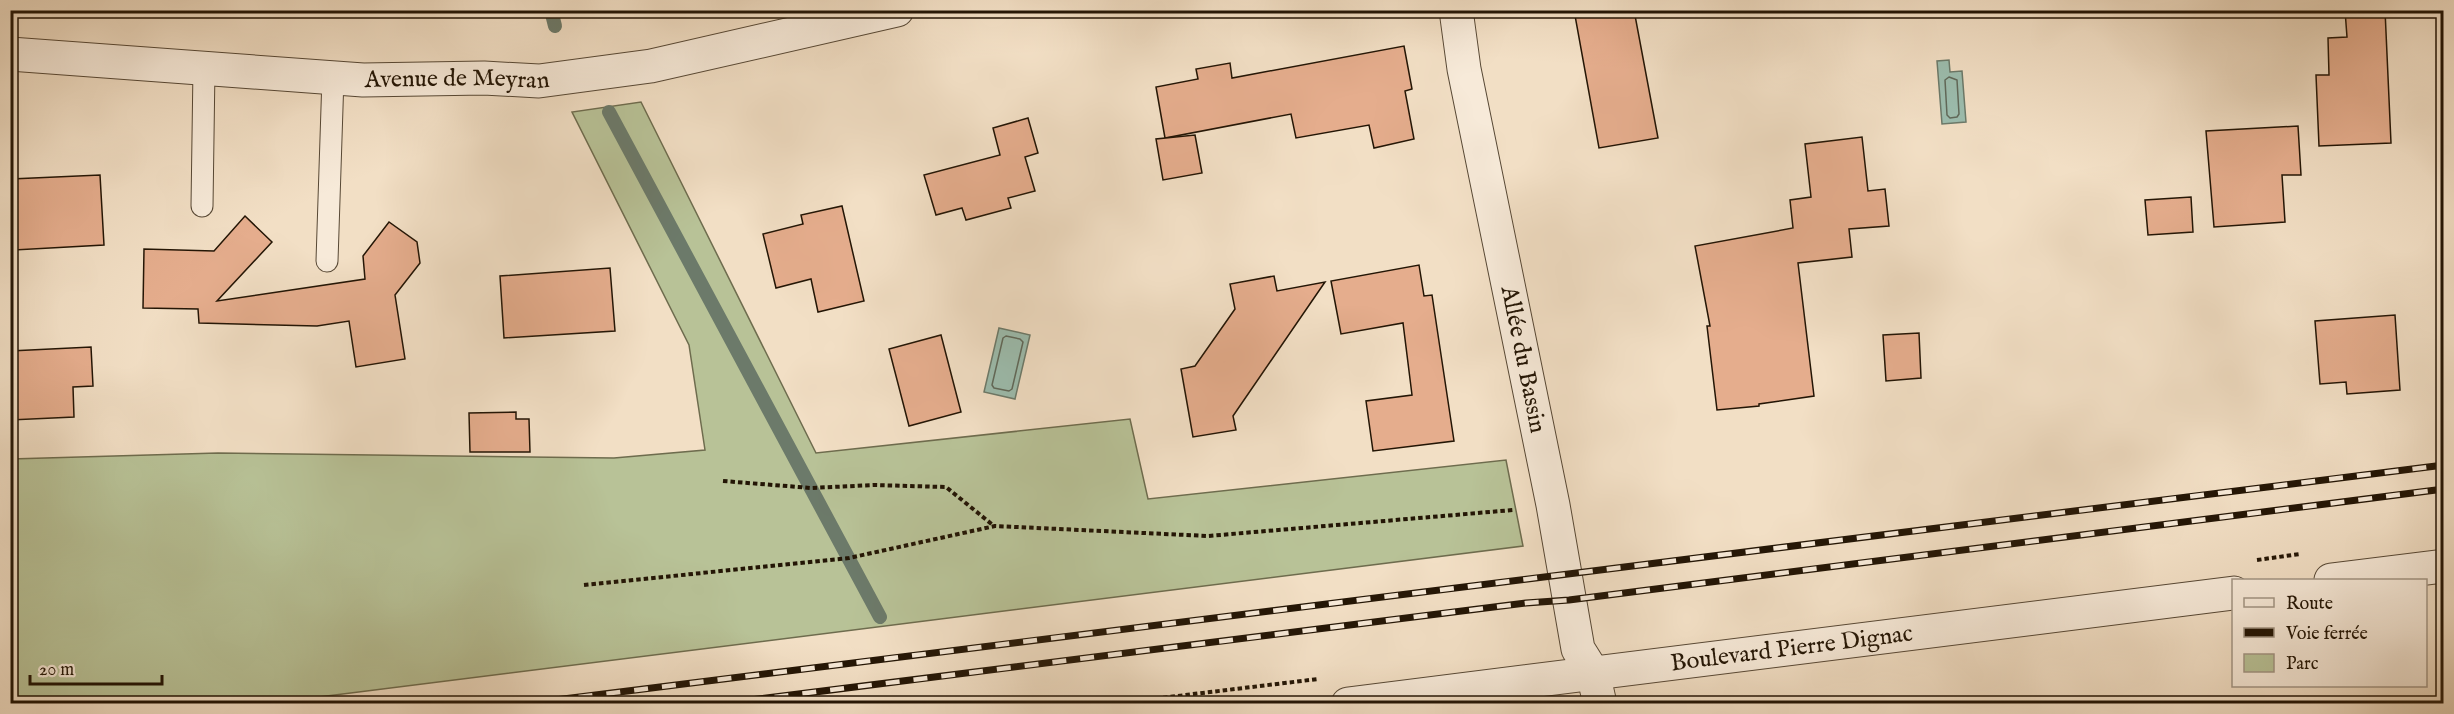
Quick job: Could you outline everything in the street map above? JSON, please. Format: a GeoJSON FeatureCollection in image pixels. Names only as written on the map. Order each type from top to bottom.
{"type":"FeatureCollection","features":[{"type":"Feature","properties":{"kind":"street","name":"Allée du Bassin"},"geometry":{"type":"LineString","coordinates":[[1456,10],[1464,69],[1553,505],[1578,649],[1596,688]]}},
{"type":"Feature","properties":{"kind":"street","name":"Avenue de Meyran"},"geometry":{"type":"LineString","coordinates":[[10,54],[363,80],[484,78],[539,81],[651,66],[894,11]]}},
{"type":"Feature","properties":{"kind":"street"},"geometry":{"type":"LineString","coordinates":[[2339,579],[2444,566]]}},
{"type":"Feature","properties":{"kind":"street","name":"Boulevard Pierre Dignac"},"geometry":{"type":"LineString","coordinates":[[1348,704],[1596,688],[2232,593]]}},
{"type":"Feature","properties":{"kind":"lane"},"geometry":{"type":"LineString","coordinates":[[202,206],[204,68]]}},
{"type":"Feature","properties":{"kind":"lane"},"geometry":{"type":"LineString","coordinates":[[327,261],[333,77]]}},
{"type":"Feature","properties":{"kind":"path"},"geometry":{"type":"LineString","coordinates":[[723,482],[812,488],[874,485],[946,487],[994,526]]}},
{"type":"Feature","properties":{"kind":"path"},"geometry":{"type":"LineString","coordinates":[[584,585],[849,558],[994,526],[1208,536],[1470,515],[1553,505]]}},
{"type":"Feature","properties":{"kind":"green space"},"geometry":{"type":"Polygon","coordinates":[[[641,102],[816,453],[1130,419],[1148,499],[1506,460],[1523,546],[271,703],[11,703],[11,459],[218,453],[614,458],[705,450],[689,345],[572,112],[641,102]]]}},
{"type":"Feature","properties":{"kind":"water"},"geometry":{"type":"Polygon","coordinates":[[[1949,60],[1950,72],[1962,71],[1966,122],[1942,124],[1937,61],[1949,60]]]}},
{"type":"Feature","properties":{"kind":"water"},"geometry":{"type":"Polygon","coordinates":[[[999,328],[1030,335],[1015,399],[984,392],[999,328]]]}},
{"type":"Feature","properties":{"kind":"building"},"geometry":{"type":"Polygon","coordinates":[[[1574,10],[1634,10],[1658,138],[1599,148],[1574,10]]]}},
{"type":"Feature","properties":{"kind":"building"},"geometry":{"type":"Polygon","coordinates":[[[2345,10],[2385,10],[2391,143],[2319,146],[2316,75],[2329,75],[2328,38],[2347,37],[2345,10]]]}},
{"type":"Feature","properties":{"kind":"building"},"geometry":{"type":"Polygon","coordinates":[[[1404,46],[1412,89],[1405,91],[1414,139],[1374,148],[1369,125],[1296,138],[1291,114],[1165,138],[1156,87],[1198,79],[1196,69],[1230,63],[1232,78],[1404,46]]]}},
{"type":"Feature","properties":{"kind":"building"},"geometry":{"type":"Polygon","coordinates":[[[1028,118],[1038,153],[1025,157],[1035,191],[1008,198],[1011,208],[966,220],[962,208],[936,215],[924,175],[1000,155],[993,128],[1028,118]]]}},
{"type":"Feature","properties":{"kind":"building"},"geometry":{"type":"Polygon","coordinates":[[[2298,126],[2301,175],[2282,175],[2285,222],[2214,227],[2206,131],[2298,126]]]}},
{"type":"Feature","properties":{"kind":"building"},"geometry":{"type":"Polygon","coordinates":[[[1195,135],[1202,173],[1163,180],[1156,139],[1195,135]]]}},
{"type":"Feature","properties":{"kind":"building"},"geometry":{"type":"Polygon","coordinates":[[[1862,137],[1868,191],[1885,189],[1889,226],[1849,229],[1852,257],[1798,263],[1814,396],[1759,404],[1759,406],[1717,410],[1707,326],[1710,326],[1695,246],[1793,228],[1790,200],[1811,197],[1805,144],[1862,137]]]}},
{"type":"Feature","properties":{"kind":"building"},"geometry":{"type":"Polygon","coordinates":[[[100,175],[104,245],[14,250],[11,179],[100,175]]]}},
{"type":"Feature","properties":{"kind":"building"},"geometry":{"type":"Polygon","coordinates":[[[2191,197],[2193,232],[2148,235],[2145,200],[2191,197]]]}},
{"type":"Feature","properties":{"kind":"building"},"geometry":{"type":"Polygon","coordinates":[[[842,206],[864,301],[818,312],[811,279],[776,288],[763,234],[803,224],[801,215],[842,206]]]}},
{"type":"Feature","properties":{"kind":"building"},"geometry":{"type":"Polygon","coordinates":[[[245,216],[272,242],[217,301],[365,279],[363,256],[389,222],[417,242],[420,263],[395,295],[405,359],[356,367],[349,321],[317,326],[199,323],[198,309],[143,308],[144,249],[214,251],[245,216]]]}},
{"type":"Feature","properties":{"kind":"building"},"geometry":{"type":"Polygon","coordinates":[[[1419,265],[1424,296],[1432,295],[1454,441],[1373,451],[1366,401],[1412,395],[1403,323],[1341,334],[1331,281],[1419,265]]]}},
{"type":"Feature","properties":{"kind":"building"},"geometry":{"type":"Polygon","coordinates":[[[610,268],[615,331],[504,338],[500,276],[610,268]]]}},
{"type":"Feature","properties":{"kind":"building"},"geometry":{"type":"Polygon","coordinates":[[[1274,276],[1277,291],[1325,282],[1233,416],[1236,430],[1193,437],[1181,369],[1195,366],[1235,309],[1230,284],[1274,276]]]}},
{"type":"Feature","properties":{"kind":"building"},"geometry":{"type":"Polygon","coordinates":[[[2395,315],[2400,390],[2347,394],[2346,382],[2320,384],[2315,321],[2395,315]]]}},
{"type":"Feature","properties":{"kind":"building"},"geometry":{"type":"Polygon","coordinates":[[[1919,333],[1921,378],[1886,381],[1883,335],[1919,333]]]}},
{"type":"Feature","properties":{"kind":"building"},"geometry":{"type":"Polygon","coordinates":[[[941,335],[961,412],[909,426],[889,349],[941,335]]]}},
{"type":"Feature","properties":{"kind":"building"},"geometry":{"type":"Polygon","coordinates":[[[91,347],[93,386],[73,387],[74,417],[10,420],[10,351],[91,347]]]}},
{"type":"Feature","properties":{"kind":"building"},"geometry":{"type":"Polygon","coordinates":[[[516,412],[516,419],[529,419],[530,452],[470,452],[469,413],[516,412]]]}},
{"type":"Feature","properties":{"kind":"waterway"},"geometry":{"type":"LineString","coordinates":[[551,10],[555,26]]}},
{"type":"Feature","properties":{"kind":"waterway"},"geometry":{"type":"LineString","coordinates":[[609,112],[880,617]]}},
{"type":"Feature","properties":{"kind":"railway"},"geometry":{"type":"LineString","coordinates":[[523,704],[2444,465]]}},
{"type":"Feature","properties":{"kind":"railway"},"geometry":{"type":"LineString","coordinates":[[719,704],[1526,603],[1569,600],[2444,489]]}}]}
